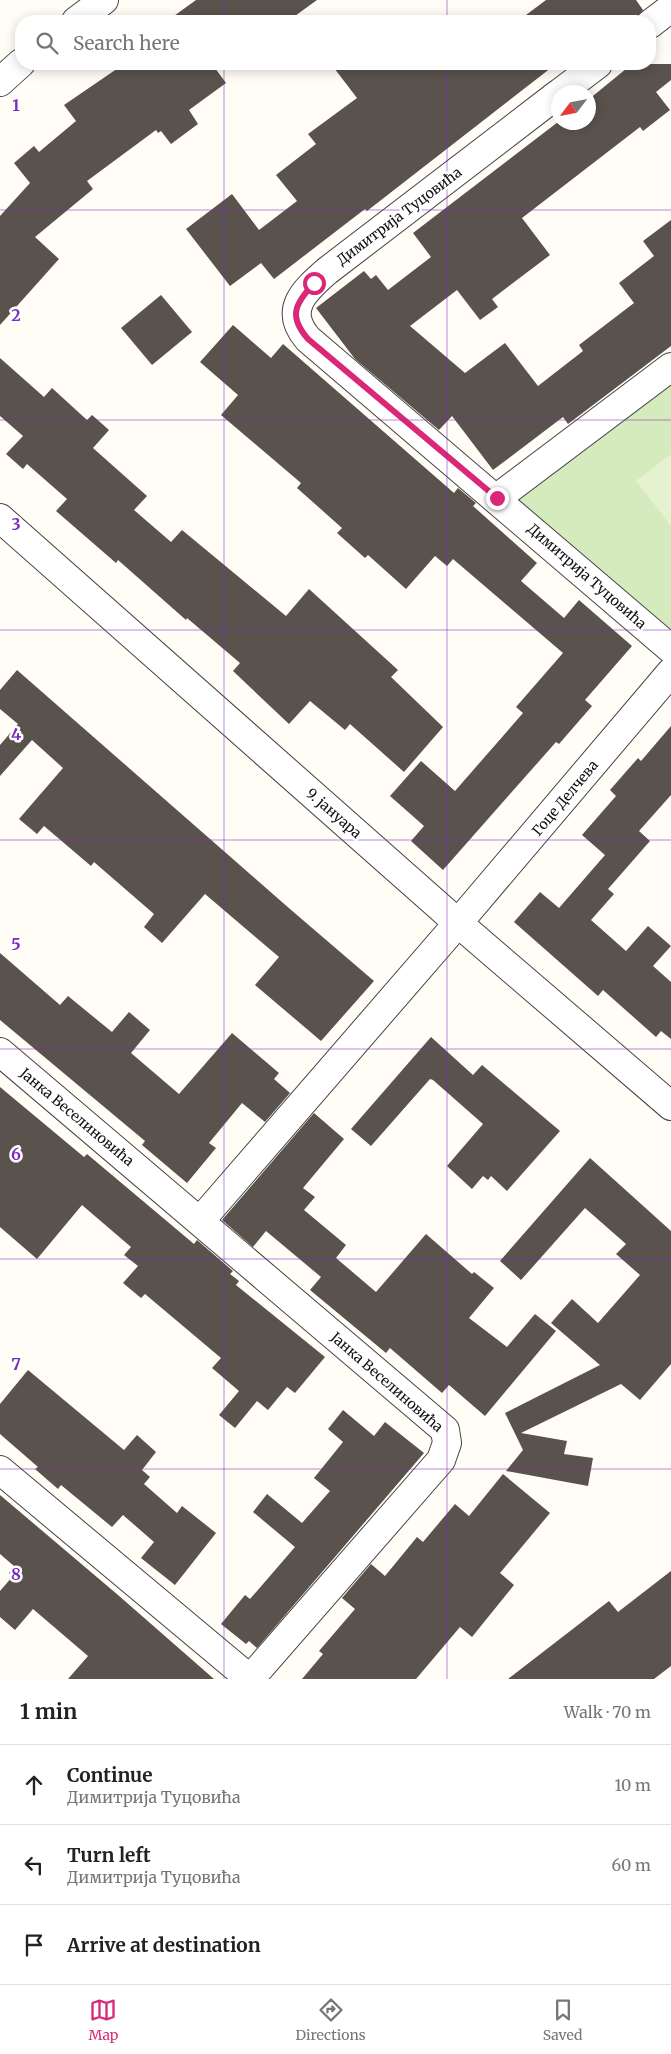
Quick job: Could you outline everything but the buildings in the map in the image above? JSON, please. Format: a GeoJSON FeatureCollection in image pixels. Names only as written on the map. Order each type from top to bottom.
{"type":"FeatureCollection","features":[{"type":"Feature","properties":{"kind":"street"},"geometry":{"type":"LineString","coordinates":[[84,15],[104,0]]}},
{"type":"Feature","properties":{"kind":"street"},"geometry":{"type":"LineString","coordinates":[[656,19],[671,8]]}},
{"type":"Feature","properties":{"kind":"street"},"geometry":{"type":"LineString","coordinates":[[0,82],[15,68]]}},
{"type":"Feature","properties":{"kind":"street","name":"Димитрија Туцовића"},"geometry":{"type":"LineString","coordinates":[[570,85],[590,70]]}},
{"type":"Feature","properties":{"kind":"street","name":"Димитрија Туцовића"},"geometry":{"type":"LineString","coordinates":[[551,100],[327,271],[304,294],[296,307],[295,318],[298,328],[308,339],[497,498],[671,649]]}},
{"type":"Feature","properties":{"kind":"street"},"geometry":{"type":"LineString","coordinates":[[497,498],[671,367]]}},
{"type":"Feature","properties":{"kind":"street","name":"9. јануара"},"geometry":{"type":"LineString","coordinates":[[0,518],[458,923],[671,1106]]}},
{"type":"Feature","properties":{"kind":"street","name":"Гоце Делчева"},"geometry":{"type":"LineString","coordinates":[[458,923],[671,672]]}},
{"type":"Feature","properties":{"kind":"street"},"geometry":{"type":"LineString","coordinates":[[200,1221],[458,923]]}},
{"type":"Feature","properties":{"kind":"street","name":"Јанка Веселиновића"},"geometry":{"type":"LineString","coordinates":[[0,1052],[445,1430],[447,1442],[441,1460],[250,1679],[0,1470]]}},
{"type":"Feature","properties":{"kind":"green space"},"geometry":{"type":"Polygon","coordinates":[[[671,381],[671,632],[516,498],[671,381]]]}},
{"type":"Feature","properties":{"kind":"green space"},"geometry":{"type":"Polygon","coordinates":[[[671,454],[671,526],[636,481],[671,454]]]}},
{"type":"Feature","properties":{"kind":"route"},"geometry":{"type":"LineString","coordinates":[[314,283],[296,307],[295,318],[298,328],[308,339],[497,498]]}}]}
